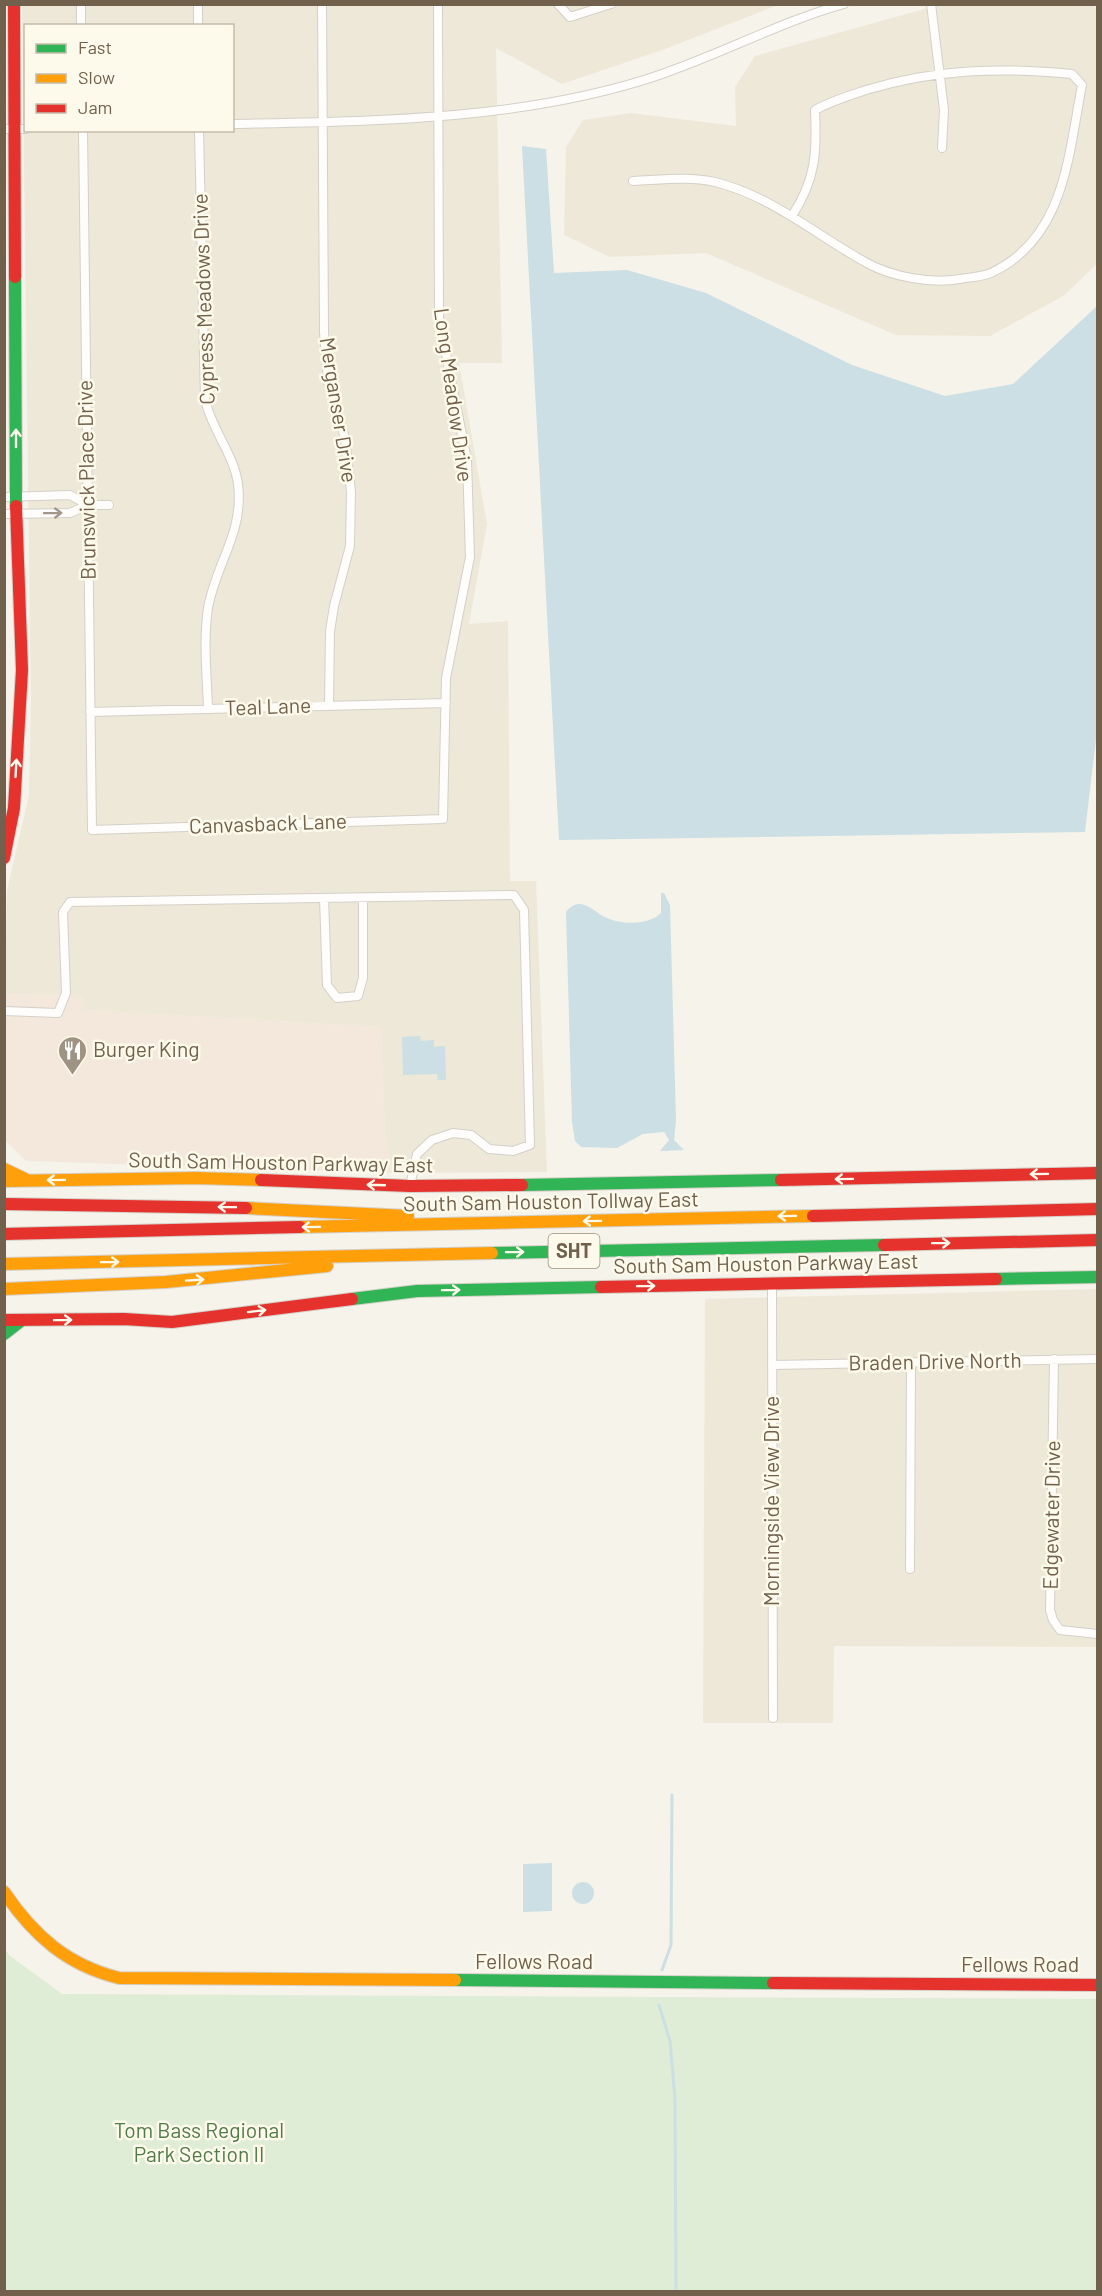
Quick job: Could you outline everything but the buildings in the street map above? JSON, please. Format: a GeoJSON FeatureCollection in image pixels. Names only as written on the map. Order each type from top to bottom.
{"type":"FeatureCollection","features":[{"type":"Feature","properties":{"kind":"main road"},"geometry":{"type":"LineString","coordinates":[[5,850],[14,808],[22,670],[10,514],[15,129],[14,4]]}},
{"type":"Feature","properties":{"kind":"main road"},"geometry":{"type":"LineString","coordinates":[[4,1169],[29,1181]]}},
{"type":"Feature","properties":{"kind":"main road","name":"South Sam Houston Parkway East"},"geometry":{"type":"LineString","coordinates":[[4,1181],[196,1178],[410,1186],[1098,1173]]}},
{"type":"Feature","properties":{"kind":"main road"},"geometry":{"type":"LineString","coordinates":[[4,1204],[307,1209],[516,1222]]}},
{"type":"Feature","properties":{"kind":"main road","name":"South Sam Houston Tollway East"},"geometry":{"type":"LineString","coordinates":[[4,1234],[1098,1209]]}},
{"type":"Feature","properties":{"kind":"main road","name":"SHT"},"geometry":{"type":"LineString","coordinates":[[4,1264],[1098,1240]]}},
{"type":"Feature","properties":{"kind":"main road"},"geometry":{"type":"LineString","coordinates":[[4,1288],[243,1276],[404,1256]]}},
{"type":"Feature","properties":{"kind":"main road","name":"South Sam Houston Parkway East"},"geometry":{"type":"LineString","coordinates":[[4,1320],[124,1319],[172,1322],[417,1291],[1098,1277]]}},
{"type":"Feature","properties":{"kind":"main road"},"geometry":{"type":"LineString","coordinates":[[4,1334],[22,1320]]}},
{"type":"Feature","properties":{"kind":"main road","name":"Fellows Road"},"geometry":{"type":"LineString","coordinates":[[4,1892],[27,1925],[52,1950],[89,1971],[119,1978],[1098,1985]]}},
{"type":"Feature","properties":{"kind":"street"},"geometry":{"type":"LineString","coordinates":[[81,4],[81,24]]}},
{"type":"Feature","properties":{"kind":"street"},"geometry":{"type":"LineString","coordinates":[[198,4],[198,24]]}},
{"type":"Feature","properties":{"kind":"street","name":"Merganser Drive"},"geometry":{"type":"LineString","coordinates":[[322,4],[326,354],[334,407],[346,447],[351,492],[350,546],[330,631],[329,705]]}},
{"type":"Feature","properties":{"kind":"street","name":"Long Meadow Drive"},"geometry":{"type":"LineString","coordinates":[[438,4],[439,319],[467,460],[470,557],[446,678],[443,819]]}},
{"type":"Feature","properties":{"kind":"street"},"geometry":{"type":"LineString","coordinates":[[558,4],[570,17],[611,4]]}},
{"type":"Feature","properties":{"kind":"street"},"geometry":{"type":"LineString","coordinates":[[234,124],[440,118],[555,100],[644,80],[844,4]]}},
{"type":"Feature","properties":{"kind":"street"},"geometry":{"type":"LineString","coordinates":[[931,4],[944,110],[942,148]]}},
{"type":"Feature","properties":{"kind":"street"},"geometry":{"type":"LineString","coordinates":[[633,181],[673,179],[714,182],[749,195],[792,216],[870,265],[905,276],[947,281],[990,274],[1021,254],[1043,231],[1059,195],[1082,86],[1072,74],[989,69],[940,72],[828,102],[814,110],[814,172],[803,199],[792,216]]}},
{"type":"Feature","properties":{"kind":"street","name":"Brunswick Place Drive"},"geometry":{"type":"LineString","coordinates":[[83,132],[92,830]]}},
{"type":"Feature","properties":{"kind":"street","name":"Cypress Meadows Drive"},"geometry":{"type":"LineString","coordinates":[[200,132],[205,399],[208,415],[231,462],[238,483],[237,526],[208,607],[208,709]]}},
{"type":"Feature","properties":{"kind":"street"},"geometry":{"type":"LineString","coordinates":[[10,497],[70,495],[88,505]]}},
{"type":"Feature","properties":{"kind":"street"},"geometry":{"type":"LineString","coordinates":[[10,514],[70,513],[88,505],[109,505]]}},
{"type":"Feature","properties":{"kind":"street","name":"Teal Lane"},"geometry":{"type":"LineString","coordinates":[[90,712],[446,703]]}},
{"type":"Feature","properties":{"kind":"street","name":"Canvasback Lane"},"geometry":{"type":"LineString","coordinates":[[92,830],[443,819]]}},
{"type":"Feature","properties":{"kind":"street"},"geometry":{"type":"LineString","coordinates":[[4,1011],[16,1014],[58,1013],[66,993],[63,912],[70,902],[514,895],[524,910],[530,1145],[513,1151],[489,1149],[471,1135],[453,1132],[432,1140],[417,1154],[410,1186]]}},
{"type":"Feature","properties":{"kind":"street"},"geometry":{"type":"LineString","coordinates":[[324,898],[327,985],[337,998],[358,996],[363,978],[363,898]]}},
{"type":"Feature","properties":{"kind":"street","name":"Morningside View Drive"},"geometry":{"type":"LineString","coordinates":[[772,1284],[773,1718]]}},
{"type":"Feature","properties":{"kind":"street","name":"Edgewater Drive"},"geometry":{"type":"LineString","coordinates":[[1054,1359],[1050,1610],[1060,1630],[1098,1634]]}},
{"type":"Feature","properties":{"kind":"street","name":"Braden Drive North"},"geometry":{"type":"LineString","coordinates":[[772,1365],[1098,1359]]}},
{"type":"Feature","properties":{"kind":"street"},"geometry":{"type":"LineString","coordinates":[[910,1569],[911,1363]]}},
{"type":"Feature","properties":{"kind":"shaded area"},"geometry":{"type":"Polygon","coordinates":[[[1087,4],[1097,8],[1097,264],[1063,296],[990,336],[896,335],[706,253],[610,257],[564,235],[566,147],[583,120],[631,113],[736,126],[735,87],[755,56],[939,5],[1087,4]]]}},
{"type":"Feature","properties":{"kind":"shaded area"},"geometry":{"type":"Polygon","coordinates":[[[22,5],[778,5],[665,49],[562,84],[496,48],[502,363],[459,363],[487,524],[469,624],[508,621],[510,881],[536,881],[547,1172],[392,1173],[385,1136],[381,1027],[83,1010],[82,996],[5,994],[7,891],[29,795],[31,704],[22,5]]]}},
{"type":"Feature","properties":{"kind":"shaded area"},"geometry":{"type":"Polygon","coordinates":[[[522,146],[546,149],[554,273],[627,270],[706,293],[852,365],[945,396],[1013,384],[1097,306],[1098,722],[1085,832],[559,840],[522,146]]]}},
{"type":"Feature","properties":{"kind":"shaded area"},"geometry":{"type":"Polygon","coordinates":[[[661,893],[664,893],[670,905],[676,1120],[674,1140],[684,1150],[660,1151],[669,1140],[664,1132],[643,1134],[617,1148],[581,1147],[575,1141],[572,1122],[566,912],[577,904],[582,904],[613,920],[628,923],[643,922],[661,913],[661,893]]]}},
{"type":"Feature","properties":{"kind":"shaded area"},"geometry":{"type":"Polygon","coordinates":[[[4,994],[82,996],[83,1010],[381,1027],[385,1136],[392,1173],[26,1161],[5,1140],[4,994]]]}},
{"type":"Feature","properties":{"kind":"shaded area"},"geometry":{"type":"Polygon","coordinates":[[[420,1036],[421,1041],[434,1040],[434,1047],[445,1046],[446,1080],[438,1080],[437,1074],[403,1075],[402,1037],[420,1036]]]}},
{"type":"Feature","properties":{"kind":"shaded area"},"geometry":{"type":"Polygon","coordinates":[[[1097,1289],[1097,1647],[834,1646],[833,1723],[703,1723],[705,1299],[1097,1289]]]}},
{"type":"Feature","properties":{"kind":"shaded area"},"geometry":{"type":"Polygon","coordinates":[[[552,1863],[552,1911],[523,1912],[523,1864],[552,1863]]]}},
{"type":"Feature","properties":{"kind":"shaded area"},"geometry":{"type":"Polygon","coordinates":[[[583,1882],[591,1885],[594,1893],[591,1901],[583,1904],[575,1901],[572,1893],[575,1885],[583,1882]]]}},
{"type":"Feature","properties":{"kind":"green space","name":"Tom Bass Regional Park Section II"},"geometry":{"type":"Polygon","coordinates":[[[5,1949],[9,1955],[62,1994],[1097,1999],[1097,2291],[5,2291],[5,1949]]]}},
{"type":"Feature","properties":{"kind":"waterway"},"geometry":{"type":"LineString","coordinates":[[662,1970],[671,1945],[672,1795]]}},
{"type":"Feature","properties":{"kind":"waterway"},"geometry":{"type":"LineString","coordinates":[[659,2005],[670,2041],[675,2100],[676,2292]]}},
{"type":"Feature","properties":{"kind":"traffic: fast"},"geometry":{"type":"LineString","coordinates":[[15,277],[16,506]]}},
{"type":"Feature","properties":{"kind":"traffic: fast"},"geometry":{"type":"LineString","coordinates":[[522,1185],[781,1180]]}},
{"type":"Feature","properties":{"kind":"traffic: fast"},"geometry":{"type":"LineString","coordinates":[[492,1253],[884,1245]]}},
{"type":"Feature","properties":{"kind":"traffic: fast"},"geometry":{"type":"LineString","coordinates":[[996,1279],[1098,1277]]}},
{"type":"Feature","properties":{"kind":"traffic: fast"},"geometry":{"type":"LineString","coordinates":[[352,1299],[417,1291],[601,1287]]}},
{"type":"Feature","properties":{"kind":"traffic: fast"},"geometry":{"type":"LineString","coordinates":[[4,1334],[22,1320]]}},
{"type":"Feature","properties":{"kind":"traffic: fast"},"geometry":{"type":"LineString","coordinates":[[455,1980],[773,1983]]}},
{"type":"Feature","properties":{"kind":"traffic: slow"},"geometry":{"type":"LineString","coordinates":[[4,1169],[25,1179]]}},
{"type":"Feature","properties":{"kind":"traffic: slow"},"geometry":{"type":"LineString","coordinates":[[4,1181],[196,1178],[261,1180]]}},
{"type":"Feature","properties":{"kind":"traffic: slow"},"geometry":{"type":"LineString","coordinates":[[246,1208],[408,1216]]}},
{"type":"Feature","properties":{"kind":"traffic: slow"},"geometry":{"type":"LineString","coordinates":[[300,1227],[813,1216]]}},
{"type":"Feature","properties":{"kind":"traffic: slow"},"geometry":{"type":"LineString","coordinates":[[4,1264],[492,1253]]}},
{"type":"Feature","properties":{"kind":"traffic: slow"},"geometry":{"type":"LineString","coordinates":[[4,1289],[166,1282],[327,1266]]}},
{"type":"Feature","properties":{"kind":"traffic: slow"},"geometry":{"type":"LineString","coordinates":[[4,1892],[27,1922],[53,1947],[83,1965],[119,1978],[455,1980]]}},
{"type":"Feature","properties":{"kind":"traffic: jam"},"geometry":{"type":"LineString","coordinates":[[14,4],[15,277]]}},
{"type":"Feature","properties":{"kind":"traffic: jam"},"geometry":{"type":"LineString","coordinates":[[4,858],[14,808],[22,670],[16,506]]}},
{"type":"Feature","properties":{"kind":"traffic: jam"},"geometry":{"type":"LineString","coordinates":[[781,1180],[1098,1173]]}},
{"type":"Feature","properties":{"kind":"traffic: jam"},"geometry":{"type":"LineString","coordinates":[[261,1180],[410,1186],[522,1185]]}},
{"type":"Feature","properties":{"kind":"traffic: jam"},"geometry":{"type":"LineString","coordinates":[[4,1204],[246,1208]]}},
{"type":"Feature","properties":{"kind":"traffic: jam"},"geometry":{"type":"LineString","coordinates":[[813,1216],[1098,1209]]}},
{"type":"Feature","properties":{"kind":"traffic: jam"},"geometry":{"type":"LineString","coordinates":[[4,1234],[300,1227]]}},
{"type":"Feature","properties":{"kind":"traffic: jam"},"geometry":{"type":"LineString","coordinates":[[884,1245],[1098,1240]]}},
{"type":"Feature","properties":{"kind":"traffic: jam"},"geometry":{"type":"LineString","coordinates":[[601,1287],[996,1279]]}},
{"type":"Feature","properties":{"kind":"traffic: jam"},"geometry":{"type":"LineString","coordinates":[[4,1320],[124,1319],[172,1322],[352,1299]]}},
{"type":"Feature","properties":{"kind":"traffic: jam"},"geometry":{"type":"LineString","coordinates":[[773,1983],[1098,1985]]}},
{"type":"Feature","properties":{"kind":"place","name":"Burger King"},"geometry":{"type":"Point","coordinates":[72,1076]}}]}
